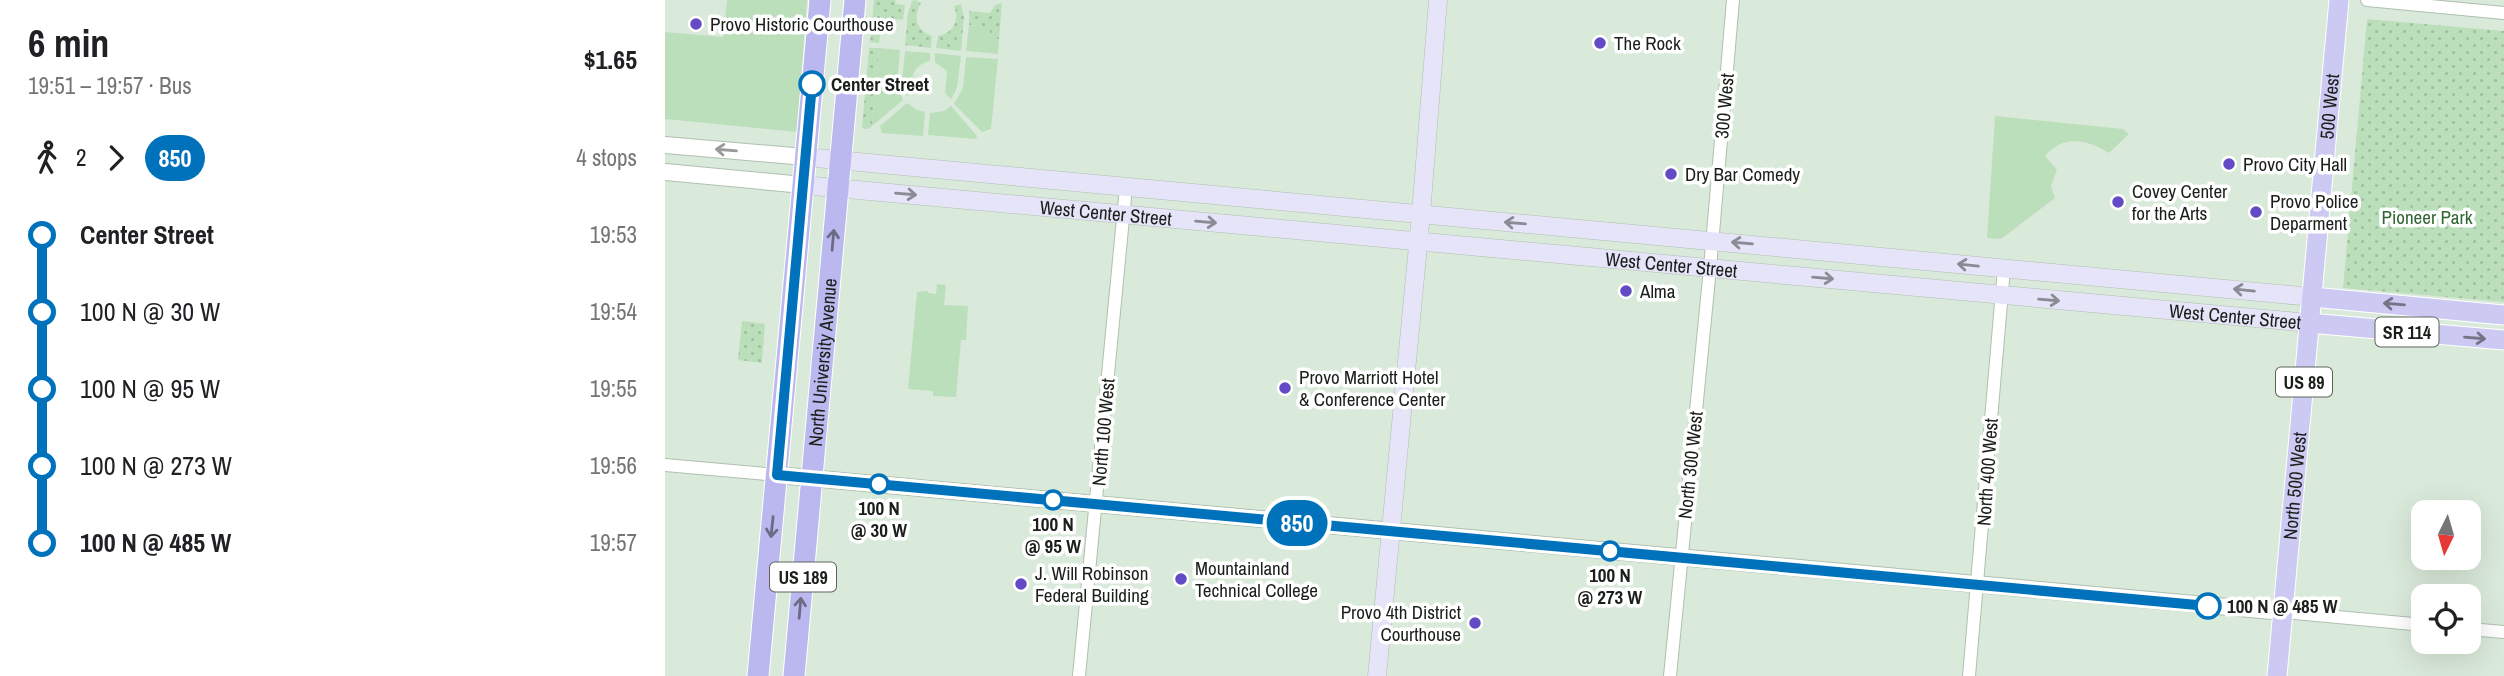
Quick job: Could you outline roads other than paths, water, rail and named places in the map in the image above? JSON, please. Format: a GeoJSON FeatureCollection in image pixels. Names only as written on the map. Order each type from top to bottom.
{"type":"FeatureCollection","features":[{"type":"Feature","properties":{"kind":"highway","name":"US 189"},"geometry":{"type":"LineString","coordinates":[[804,171],[820,0]]}},
{"type":"Feature","properties":{"kind":"highway","name":"US 189"},"geometry":{"type":"LineString","coordinates":[[839,174],[855,0]]}},
{"type":"Feature","properties":{"kind":"highway","name":"North University Avenue"},"geometry":{"type":"LineString","coordinates":[[758,676],[804,171]]}},
{"type":"Feature","properties":{"kind":"highway","name":"North University Avenue"},"geometry":{"type":"LineString","coordinates":[[794,676],[839,174]]}},
{"type":"Feature","properties":{"kind":"main road"},"geometry":{"type":"LineString","coordinates":[[1377,676],[1438,0]]}},
{"type":"Feature","properties":{"kind":"main road","name":"500 West"},"geometry":{"type":"LineString","coordinates":[[2312,297],[2339,0]]}},
{"type":"Feature","properties":{"kind":"main road"},"geometry":{"type":"LineString","coordinates":[[804,171],[839,174]]}},
{"type":"Feature","properties":{"kind":"main road"},"geometry":{"type":"LineString","coordinates":[[804,171],[839,174]]}},
{"type":"Feature","properties":{"kind":"main road","name":"West Center Street"},"geometry":{"type":"LineString","coordinates":[[839,174],[1126,187],[1420,214],[2002,295],[2504,340]]}},
{"type":"Feature","properties":{"kind":"main road","name":"West Center Street"},"geometry":{"type":"LineString","coordinates":[[839,174],[1124,214],[1418,242],[2004,268],[2504,315]]}},
{"type":"Feature","properties":{"kind":"main road","name":"North 500 West"},"geometry":{"type":"LineString","coordinates":[[2277,676],[2312,297]]}},
{"type":"Feature","properties":{"kind":"street","name":"300 West"},"geometry":{"type":"LineString","coordinates":[[1711,254],[1733,0]]}},
{"type":"Feature","properties":{"kind":"street"},"geometry":{"type":"LineString","coordinates":[[2367,0],[2504,13]]}},
{"type":"Feature","properties":{"kind":"street"},"geometry":{"type":"LineString","coordinates":[[665,145],[804,171]]}},
{"type":"Feature","properties":{"kind":"street"},"geometry":{"type":"LineString","coordinates":[[665,172],[804,171]]}},
{"type":"Feature","properties":{"kind":"street","name":"North 100 West"},"geometry":{"type":"LineString","coordinates":[[1079,676],[1126,187]]}},
{"type":"Feature","properties":{"kind":"street","name":"North 300 West"},"geometry":{"type":"LineString","coordinates":[[1670,676],[1711,254]]}},
{"type":"Feature","properties":{"kind":"street","name":"North 400 West"},"geometry":{"type":"LineString","coordinates":[[1969,676],[2004,268]]}},
{"type":"Feature","properties":{"kind":"street"},"geometry":{"type":"LineString","coordinates":[[665,465],[2411,624]]}},
{"type":"Feature","properties":{"kind":"street"},"geometry":{"type":"LineString","coordinates":[[2481,630],[2504,632]]}},
{"type":"Feature","properties":{"kind":"place","name":"Provo Historic Courthouse"},"geometry":{"type":"Point","coordinates":[696,24]}},
{"type":"Feature","properties":{"kind":"place","name":"The Rock"},"geometry":{"type":"Point","coordinates":[1600,43]}},
{"type":"Feature","properties":{"kind":"place","name":"Center Street"},"geometry":{"type":"Point","coordinates":[812,84]}},
{"type":"Feature","properties":{"kind":"place","name":"Provo City Hall"},"geometry":{"type":"Point","coordinates":[2229,164]}},
{"type":"Feature","properties":{"kind":"place","name":"Dry Bar Comedy"},"geometry":{"type":"Point","coordinates":[1671,174]}},
{"type":"Feature","properties":{"kind":"place","name":"Covey Center for the Arts"},"geometry":{"type":"Point","coordinates":[2118,202]}},
{"type":"Feature","properties":{"kind":"place","name":"Provo Police Deparment"},"geometry":{"type":"Point","coordinates":[2256,212]}},
{"type":"Feature","properties":{"kind":"place","name":"Alma"},"geometry":{"type":"Point","coordinates":[1626,291]}},
{"type":"Feature","properties":{"kind":"place","name":"Provo Marriott Hotel & Conference Center"},"geometry":{"type":"Point","coordinates":[1285,388]}},
{"type":"Feature","properties":{"kind":"place","name":"100 N @ 30 W"},"geometry":{"type":"Point","coordinates":[879,484]}},
{"type":"Feature","properties":{"kind":"place","name":"100 N @ 95 W"},"geometry":{"type":"Point","coordinates":[1053,500]}},
{"type":"Feature","properties":{"kind":"place","name":"100 N @ 273 W"},"geometry":{"type":"Point","coordinates":[1610,551]}},
{"type":"Feature","properties":{"kind":"place","name":"Mountainland Technical College"},"geometry":{"type":"Point","coordinates":[1181,579]}},
{"type":"Feature","properties":{"kind":"place","name":"J. Will Robinson Federal Building"},"geometry":{"type":"Point","coordinates":[1021,584]}},
{"type":"Feature","properties":{"kind":"place","name":"100 N @ 485 W"},"geometry":{"type":"Point","coordinates":[2208,606]}},
{"type":"Feature","properties":{"kind":"place","name":"Provo 4th District Courthouse"},"geometry":{"type":"Point","coordinates":[1475,623]}},
{"type":"Feature","properties":{"kind":"park label","name":"Pioneer Park"},"geometry":{"type":"Point","coordinates":[2427,217]}}]}
